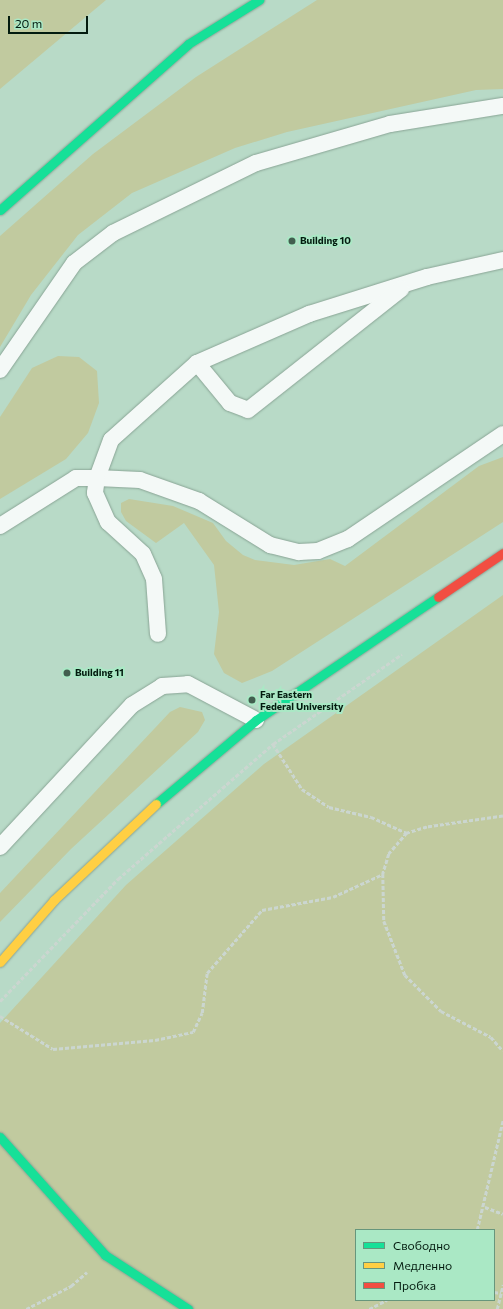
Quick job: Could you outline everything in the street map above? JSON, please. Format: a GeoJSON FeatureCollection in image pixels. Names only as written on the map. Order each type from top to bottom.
{"type":"FeatureCollection","features":[{"type":"Feature","properties":{"kind":"street"},"geometry":{"type":"LineString","coordinates":[[0,210],[188,44],[259,0]]}},
{"type":"Feature","properties":{"kind":"street"},"geometry":{"type":"LineString","coordinates":[[0,962],[54,900],[145,813],[256,720],[503,553]]}},
{"type":"Feature","properties":{"kind":"street"},"geometry":{"type":"LineString","coordinates":[[0,1138],[105,1256],[188,1309]]}},
{"type":"Feature","properties":{"kind":"lane"},"geometry":{"type":"LineString","coordinates":[[0,370],[74,263],[113,232],[256,163],[390,124],[503,106]]}},
{"type":"Feature","properties":{"kind":"lane"},"geometry":{"type":"LineString","coordinates":[[158,634],[154,579],[143,554],[108,522],[95,493],[97,478],[111,440],[197,363],[309,314],[409,282],[503,260]]}},
{"type":"Feature","properties":{"kind":"lane"},"geometry":{"type":"LineString","coordinates":[[197,363],[230,403],[248,410],[409,282]]}},
{"type":"Feature","properties":{"kind":"lane"},"geometry":{"type":"LineString","coordinates":[[0,526],[76,478],[140,480],[199,501],[270,545],[299,552],[318,551],[348,539],[503,434]]}},
{"type":"Feature","properties":{"kind":"lane"},"geometry":{"type":"LineString","coordinates":[[0,847],[132,704],[162,686],[188,684],[256,720]]}},
{"type":"Feature","properties":{"kind":"path"},"geometry":{"type":"LineString","coordinates":[[0,1001],[118,879],[273,744],[408,650]]}},
{"type":"Feature","properties":{"kind":"path"},"geometry":{"type":"LineString","coordinates":[[273,744],[302,789],[329,808],[371,817],[407,833]]}},
{"type":"Feature","properties":{"kind":"path"},"geometry":{"type":"LineString","coordinates":[[503,816],[427,827],[407,833],[389,854],[383,874],[384,921],[405,975],[441,1011],[492,1037],[503,1051]]}},
{"type":"Feature","properties":{"kind":"path"},"geometry":{"type":"LineString","coordinates":[[0,1016],[53,1049],[156,1040],[193,1032],[202,1013],[207,973],[262,910],[333,897],[383,874]]}},
{"type":"Feature","properties":{"kind":"path"},"geometry":{"type":"LineString","coordinates":[[477,1229],[484,1207],[503,1120]]}},
{"type":"Feature","properties":{"kind":"path"},"geometry":{"type":"LineString","coordinates":[[484,1207],[503,1214]]}},
{"type":"Feature","properties":{"kind":"path"},"geometry":{"type":"LineString","coordinates":[[26,1309],[71,1286],[105,1256]]}},
{"type":"Feature","properties":{"kind":"path"},"geometry":{"type":"LineString","coordinates":[[497,1309],[503,1285]]}},
{"type":"Feature","properties":{"kind":"path"},"geometry":{"type":"LineString","coordinates":[[495,1292],[501,1293]]}},
{"type":"Feature","properties":{"kind":"path"},"geometry":{"type":"LineString","coordinates":[[369,1309],[385,1301]]}},
{"type":"Feature","properties":{"kind":"green space"},"geometry":{"type":"Polygon","coordinates":[[[0,0],[106,0],[0,89],[0,0]]]}},
{"type":"Feature","properties":{"kind":"green space"},"geometry":{"type":"Polygon","coordinates":[[[317,0],[503,0],[503,89],[476,90],[287,132],[235,148],[132,193],[78,235],[31,295],[0,347],[0,236],[93,154],[196,77],[317,0]]]}},
{"type":"Feature","properties":{"kind":"green space"},"geometry":{"type":"Polygon","coordinates":[[[58,356],[79,357],[97,371],[99,403],[88,433],[66,459],[0,499],[0,417],[32,368],[58,356]]]}},
{"type":"Feature","properties":{"kind":"green space"},"geometry":{"type":"Polygon","coordinates":[[[503,457],[503,522],[272,671],[242,683],[224,673],[214,654],[219,612],[214,565],[184,523],[156,543],[126,521],[121,512],[121,503],[129,499],[173,506],[213,523],[226,541],[243,555],[255,560],[294,565],[330,559],[345,566],[479,466],[503,457]]]}},
{"type":"Feature","properties":{"kind":"green space"},"geometry":{"type":"Polygon","coordinates":[[[503,595],[503,1309],[0,1309],[0,1023],[126,885],[264,764],[503,595]]]}},
{"type":"Feature","properties":{"kind":"green space"},"geometry":{"type":"Polygon","coordinates":[[[180,707],[202,712],[205,720],[198,732],[71,849],[0,922],[0,893],[170,712],[180,707]]]}},
{"type":"Feature","properties":{"kind":"traffic: fast"},"geometry":{"type":"LineString","coordinates":[[0,210],[188,44],[259,0]]}},
{"type":"Feature","properties":{"kind":"traffic: fast"},"geometry":{"type":"LineString","coordinates":[[156,804],[256,720],[438,597]]}},
{"type":"Feature","properties":{"kind":"traffic: fast"},"geometry":{"type":"LineString","coordinates":[[0,1137],[105,1255],[188,1309]]}},
{"type":"Feature","properties":{"kind":"traffic: slow"},"geometry":{"type":"LineString","coordinates":[[0,962],[54,900],[156,804]]}},
{"type":"Feature","properties":{"kind":"traffic: jam"},"geometry":{"type":"LineString","coordinates":[[438,597],[503,553]]}},
{"type":"Feature","properties":{"kind":"place","name":"Building 10"},"geometry":{"type":"Point","coordinates":[292,241]}},
{"type":"Feature","properties":{"kind":"place","name":"Building 11"},"geometry":{"type":"Point","coordinates":[67,673]}},
{"type":"Feature","properties":{"kind":"place","name":"Far Eastern Federal University"},"geometry":{"type":"Point","coordinates":[252,700]}}]}
